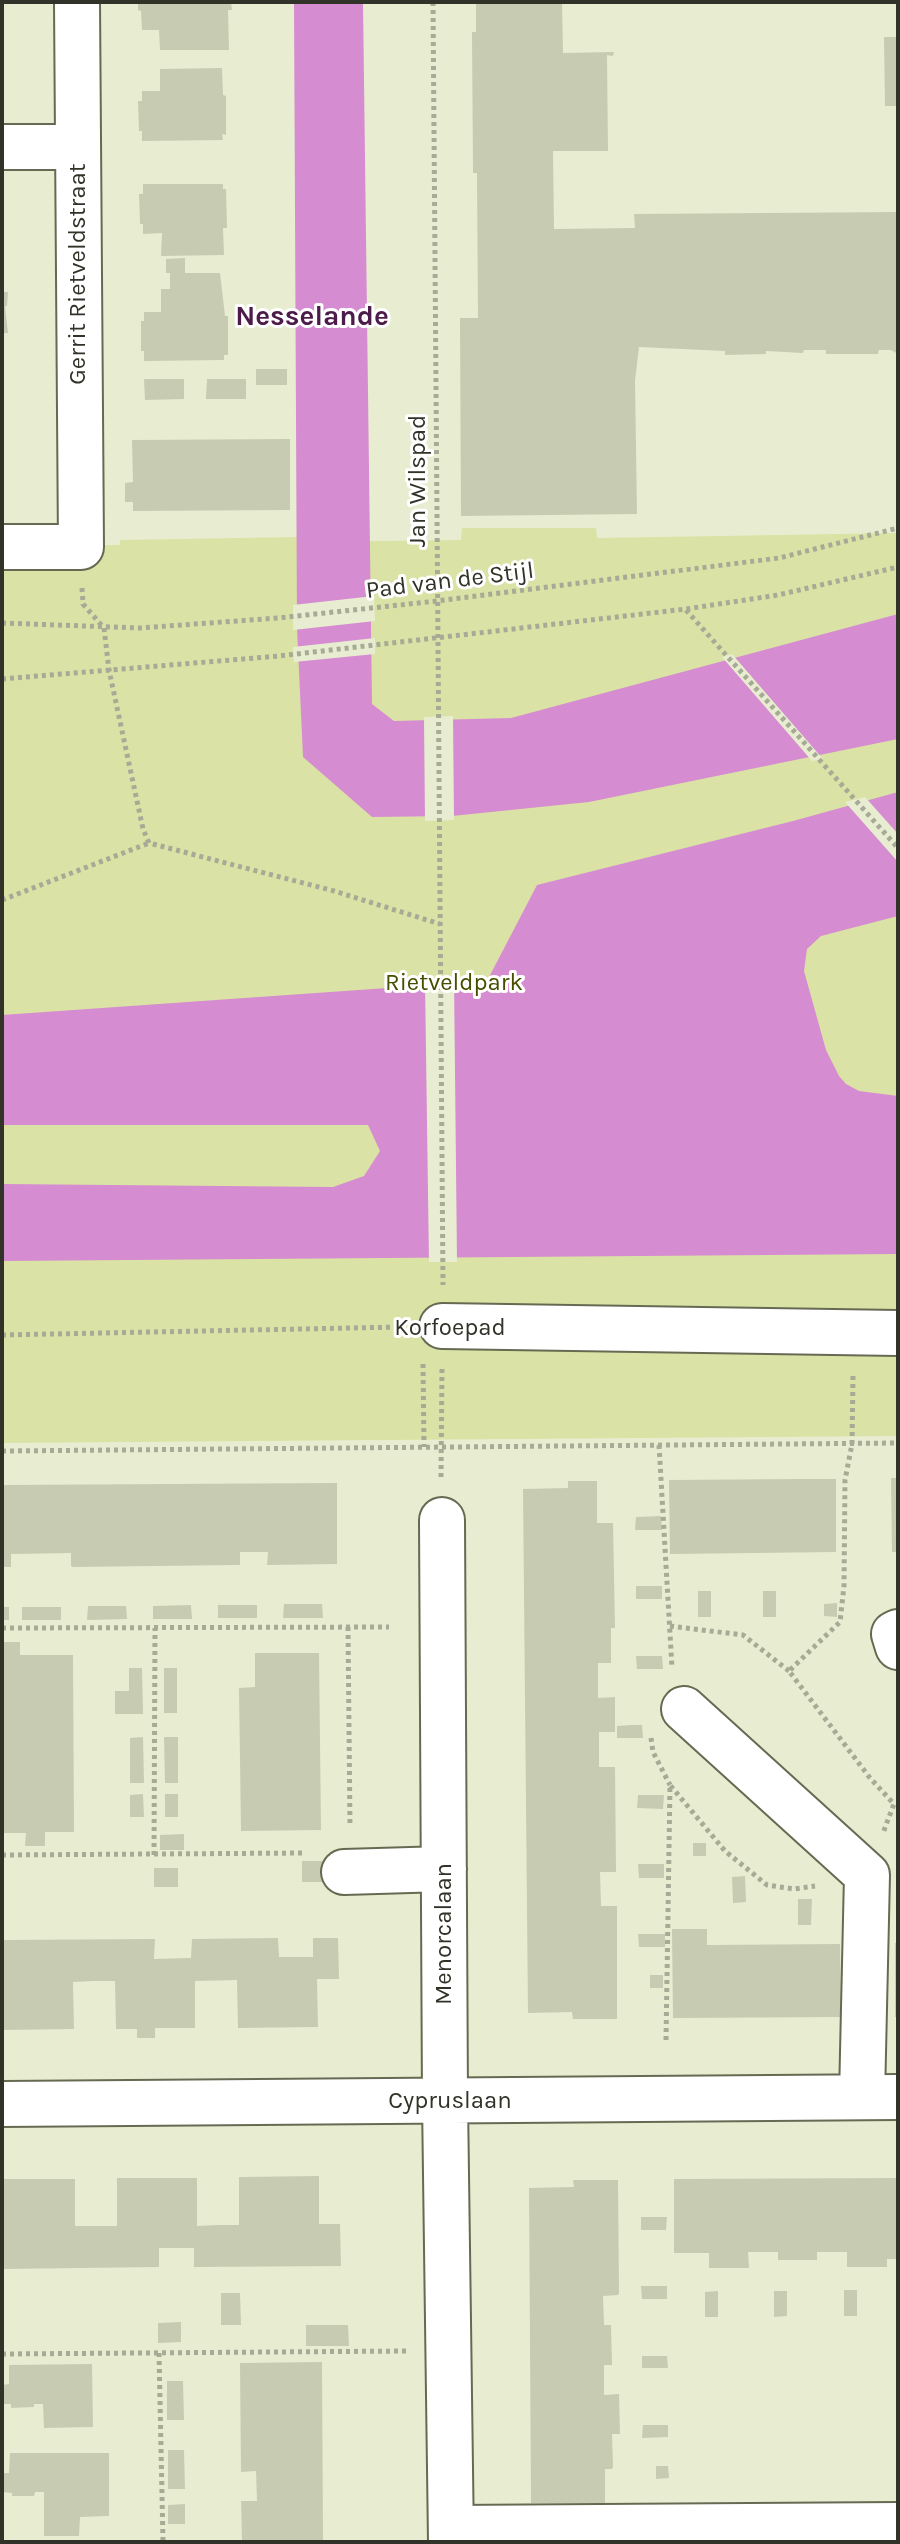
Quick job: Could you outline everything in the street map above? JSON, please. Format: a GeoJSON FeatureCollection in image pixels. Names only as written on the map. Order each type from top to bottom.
{"type":"FeatureCollection","features":[{"type":"Feature","properties":{"kind":"street","name":"Gerrit Rietveldstraat"},"geometry":{"type":"LineString","coordinates":[[77,2],[81,547]]}},
{"type":"Feature","properties":{"kind":"street"},"geometry":{"type":"LineString","coordinates":[[2,147],[77,147]]}},
{"type":"Feature","properties":{"kind":"street"},"geometry":{"type":"LineString","coordinates":[[2,547],[81,547]]}},
{"type":"Feature","properties":{"kind":"street","name":"Korfoepad"},"geometry":{"type":"LineString","coordinates":[[432,1327],[898,1333]]}},
{"type":"Feature","properties":{"kind":"street","name":"Menorcalaan"},"geometry":{"type":"LineString","coordinates":[[442,1520],[451,2535]]}},
{"type":"Feature","properties":{"kind":"street"},"geometry":{"type":"LineString","coordinates":[[898,1632],[894,1634],[898,1647]]}},
{"type":"Feature","properties":{"kind":"street"},"geometry":{"type":"LineString","coordinates":[[666,1704],[867,1875],[880,2097]]}},
{"type":"Feature","properties":{"kind":"street"},"geometry":{"type":"LineString","coordinates":[[338,1854],[444,1869]]}},
{"type":"Feature","properties":{"kind":"street","name":"Cypruslaan"},"geometry":{"type":"LineString","coordinates":[[2,2104],[880,2097]]}},
{"type":"Feature","properties":{"kind":"street"},"geometry":{"type":"LineString","coordinates":[[451,2535],[898,2525]]}},
{"type":"Feature","properties":{"kind":"path","name":"Jan Wilspad"},"geometry":{"type":"LineString","coordinates":[[433,2],[443,1265]]}},
{"type":"Feature","properties":{"kind":"path","name":"Pad van de Stijl"},"geometry":{"type":"LineString","coordinates":[[2,623],[104,628],[162,627],[392,606],[779,558],[898,528]]}},
{"type":"Feature","properties":{"kind":"path"},"geometry":{"type":"LineString","coordinates":[[81,547],[83,604],[104,628],[109,670],[143,829],[149,843]]}},
{"type":"Feature","properties":{"kind":"path"},"geometry":{"type":"LineString","coordinates":[[2,679],[279,656],[686,609],[778,595],[898,567]]}},
{"type":"Feature","properties":{"kind":"path"},"geometry":{"type":"LineString","coordinates":[[686,609],[898,848]]}},
{"type":"Feature","properties":{"kind":"path"},"geometry":{"type":"LineString","coordinates":[[2,900],[149,843],[334,891],[440,924]]}},
{"type":"Feature","properties":{"kind":"path"},"geometry":{"type":"LineString","coordinates":[[424,1447],[432,1327]]}},
{"type":"Feature","properties":{"kind":"path"},"geometry":{"type":"LineString","coordinates":[[432,1327],[441,1447],[442,1520]]}},
{"type":"Feature","properties":{"kind":"path","name":"Korfoepad"},"geometry":{"type":"LineString","coordinates":[[2,1335],[432,1327]]}},
{"type":"Feature","properties":{"kind":"path"},"geometry":{"type":"LineString","coordinates":[[789,1671],[840,1622],[844,1586],[845,1480],[852,1444],[853,1332]]}},
{"type":"Feature","properties":{"kind":"path"},"geometry":{"type":"LineString","coordinates":[[2,1451],[898,1443]]}},
{"type":"Feature","properties":{"kind":"path"},"geometry":{"type":"LineString","coordinates":[[659,1445],[672,1667],[653,1752],[670,1785],[725,1851],[767,1885],[794,1889],[816,1886],[836,1873],[867,1875],[894,1804],[870,1778],[789,1671],[743,1635],[670,1626]]}},
{"type":"Feature","properties":{"kind":"path"},"geometry":{"type":"LineString","coordinates":[[2,1855],[338,1854],[348,1627]]}},
{"type":"Feature","properties":{"kind":"path"},"geometry":{"type":"LineString","coordinates":[[2,1628],[389,1627]]}},
{"type":"Feature","properties":{"kind":"path"},"geometry":{"type":"LineString","coordinates":[[154,1855],[155,1628]]}},
{"type":"Feature","properties":{"kind":"path"},"geometry":{"type":"LineString","coordinates":[[666,2040],[670,1785]]}},
{"type":"Feature","properties":{"kind":"path"},"geometry":{"type":"LineString","coordinates":[[2,2354],[449,2351]]}},
{"type":"Feature","properties":{"kind":"path"},"geometry":{"type":"LineString","coordinates":[[159,2353],[163,2542]]}},
{"type":"Feature","properties":{"kind":"green space","name":"Rietveldpark"},"geometry":{"type":"Polygon","coordinates":[[[462,528],[596,528],[597,538],[898,533],[898,1436],[2,1443],[2,546],[120,545],[120,540],[297,537],[298,542],[461,540],[462,528]]]}},
{"type":"Feature","properties":{"kind":"shaded area"},"geometry":{"type":"Polygon","coordinates":[[[294,2],[363,2],[372,704],[394,721],[511,718],[898,614],[898,739],[589,802],[452,816],[372,817],[303,757],[297,628],[294,2]]]}},
{"type":"Feature","properties":{"kind":"shaded area"},"geometry":{"type":"Polygon","coordinates":[[[898,792],[898,916],[821,936],[807,949],[804,971],[826,1050],[839,1076],[859,1091],[898,1096],[898,1254],[2,1261],[2,1184],[333,1187],[364,1176],[380,1151],[368,1125],[2,1125],[2,1015],[487,981],[537,885],[898,792]]]}},
{"type":"Feature","properties":{"kind":"pier"},"geometry":{"type":"Polygon","coordinates":[[[374,596],[375,621],[293,630],[293,605],[374,596]]]}},
{"type":"Feature","properties":{"kind":"pier"},"geometry":{"type":"Polygon","coordinates":[[[375,638],[375,654],[294,662],[293,647],[375,638]]]}},
{"type":"Feature","properties":{"kind":"pier"},"geometry":{"type":"Polygon","coordinates":[[[732,654],[823,759],[812,761],[722,657],[732,654]]]}},
{"type":"Feature","properties":{"kind":"pier"},"geometry":{"type":"Polygon","coordinates":[[[453,716],[454,820],[425,821],[424,717],[453,716]]]}},
{"type":"Feature","properties":{"kind":"pier"},"geometry":{"type":"Polygon","coordinates":[[[865,797],[898,834],[898,862],[845,802],[865,797]]]}},
{"type":"Feature","properties":{"kind":"pier"},"geometry":{"type":"Polygon","coordinates":[[[454,978],[457,1262],[429,1262],[425,981],[454,978]]]}},
{"type":"Feature","properties":{"kind":"building"},"geometry":{"type":"Polygon","coordinates":[[[138,2],[231,2],[232,10],[228,10],[229,50],[160,50],[159,30],[142,30],[138,2]]]}},
{"type":"Feature","properties":{"kind":"building"},"geometry":{"type":"Polygon","coordinates":[[[476,2],[562,2],[563,53],[614,52],[613,56],[607,55],[608,151],[553,151],[554,229],[635,228],[634,214],[898,212],[898,354],[891,350],[879,350],[878,354],[826,354],[826,350],[804,350],[803,353],[766,351],[766,354],[725,355],[725,351],[639,347],[635,381],[637,514],[461,516],[460,318],[478,318],[472,32],[476,32],[476,2]]]}},
{"type":"Feature","properties":{"kind":"building"},"geometry":{"type":"Polygon","coordinates":[[[884,37],[898,37],[898,106],[885,106],[884,37]]]}},
{"type":"Feature","properties":{"kind":"building"},"geometry":{"type":"Polygon","coordinates":[[[222,68],[223,95],[226,96],[226,135],[222,134],[223,140],[142,141],[138,101],[142,101],[142,91],[160,91],[160,69],[222,68]]]}},
{"type":"Feature","properties":{"kind":"building"},"geometry":{"type":"Polygon","coordinates":[[[143,184],[223,184],[223,189],[226,189],[227,228],[223,228],[224,255],[161,256],[162,233],[143,234],[143,224],[140,224],[139,194],[143,194],[143,184]]]}},
{"type":"Feature","properties":{"kind":"building"},"geometry":{"type":"Polygon","coordinates":[[[185,258],[185,273],[220,273],[225,316],[228,316],[228,355],[224,355],[224,360],[144,361],[141,321],[144,321],[144,312],[161,312],[161,289],[170,289],[166,259],[185,258]]]}},
{"type":"Feature","properties":{"kind":"building"},"geometry":{"type":"Polygon","coordinates":[[[2,292],[8,292],[5,306],[8,333],[2,333],[2,292]]]}},
{"type":"Feature","properties":{"kind":"building"},"geometry":{"type":"Polygon","coordinates":[[[256,369],[287,369],[287,385],[256,385],[256,369]]]}},
{"type":"Feature","properties":{"kind":"building"},"geometry":{"type":"Polygon","coordinates":[[[144,379],[184,379],[184,399],[145,400],[144,379]]]}},
{"type":"Feature","properties":{"kind":"building"},"geometry":{"type":"Polygon","coordinates":[[[207,379],[246,379],[246,399],[206,399],[207,379]]]}},
{"type":"Feature","properties":{"kind":"building"},"geometry":{"type":"Polygon","coordinates":[[[290,439],[290,510],[133,511],[133,502],[125,502],[125,483],[133,482],[132,440],[290,439]]]}},
{"type":"Feature","properties":{"kind":"building"},"geometry":{"type":"Polygon","coordinates":[[[891,1478],[898,1478],[898,1552],[892,1552],[891,1478]]]}},
{"type":"Feature","properties":{"kind":"building"},"geometry":{"type":"Polygon","coordinates":[[[836,1479],[836,1552],[670,1554],[669,1480],[836,1479]]]}},
{"type":"Feature","properties":{"kind":"building"},"geometry":{"type":"Polygon","coordinates":[[[568,1481],[597,1481],[597,1523],[613,1523],[615,1628],[611,1628],[611,1663],[598,1663],[598,1698],[615,1697],[615,1732],[599,1732],[599,1767],[615,1767],[616,1872],[600,1872],[601,1906],[617,1906],[617,2019],[573,2019],[572,2012],[528,2013],[523,1489],[568,1488],[568,1481]]]}},
{"type":"Feature","properties":{"kind":"building"},"geometry":{"type":"Polygon","coordinates":[[[337,1483],[337,1564],[267,1565],[268,1552],[240,1552],[240,1565],[73,1567],[71,1553],[11,1554],[11,1567],[2,1567],[2,1485],[337,1483]]]}},
{"type":"Feature","properties":{"kind":"building"},"geometry":{"type":"Polygon","coordinates":[[[661,1516],[662,1530],[635,1530],[636,1517],[661,1516]]]}},
{"type":"Feature","properties":{"kind":"building"},"geometry":{"type":"Polygon","coordinates":[[[636,1586],[662,1586],[662,1599],[636,1599],[636,1586]]]}},
{"type":"Feature","properties":{"kind":"building"},"geometry":{"type":"Polygon","coordinates":[[[698,1591],[711,1591],[711,1617],[698,1617],[698,1591]]]}},
{"type":"Feature","properties":{"kind":"building"},"geometry":{"type":"Polygon","coordinates":[[[763,1591],[776,1591],[776,1617],[763,1617],[763,1591]]]}},
{"type":"Feature","properties":{"kind":"building"},"geometry":{"type":"Polygon","coordinates":[[[837,1603],[837,1617],[824,1616],[824,1604],[837,1603]]]}},
{"type":"Feature","properties":{"kind":"building"},"geometry":{"type":"Polygon","coordinates":[[[284,1604],[322,1604],[323,1618],[283,1618],[284,1604]]]}},
{"type":"Feature","properties":{"kind":"building"},"geometry":{"type":"Polygon","coordinates":[[[191,1605],[192,1619],[153,1619],[153,1606],[191,1605]]]}},
{"type":"Feature","properties":{"kind":"building"},"geometry":{"type":"Polygon","coordinates":[[[218,1605],[257,1605],[257,1618],[218,1618],[218,1605]]]}},
{"type":"Feature","properties":{"kind":"building"},"geometry":{"type":"Polygon","coordinates":[[[88,1606],[126,1606],[127,1619],[87,1620],[88,1606]]]}},
{"type":"Feature","properties":{"kind":"building"},"geometry":{"type":"Polygon","coordinates":[[[2,1607],[9,1607],[9,1620],[2,1620],[2,1607]]]}},
{"type":"Feature","properties":{"kind":"building"},"geometry":{"type":"Polygon","coordinates":[[[22,1607],[61,1607],[61,1620],[22,1620],[22,1607]]]}},
{"type":"Feature","properties":{"kind":"building"},"geometry":{"type":"Polygon","coordinates":[[[2,1642],[20,1642],[20,1655],[73,1655],[74,1832],[45,1832],[45,1846],[25,1846],[26,1833],[2,1833],[2,1642]]]}},
{"type":"Feature","properties":{"kind":"building"},"geometry":{"type":"Polygon","coordinates":[[[255,1653],[319,1653],[321,1830],[241,1831],[239,1688],[255,1687],[255,1653]]]}},
{"type":"Feature","properties":{"kind":"building"},"geometry":{"type":"Polygon","coordinates":[[[636,1656],[662,1656],[663,1669],[637,1669],[636,1656]]]}},
{"type":"Feature","properties":{"kind":"building"},"geometry":{"type":"Polygon","coordinates":[[[129,1668],[142,1668],[143,1714],[115,1714],[115,1691],[129,1691],[129,1668]]]}},
{"type":"Feature","properties":{"kind":"building"},"geometry":{"type":"Polygon","coordinates":[[[164,1668],[177,1668],[177,1713],[164,1713],[164,1668]]]}},
{"type":"Feature","properties":{"kind":"building"},"geometry":{"type":"Polygon","coordinates":[[[642,1725],[643,1738],[617,1738],[617,1726],[642,1725]]]}},
{"type":"Feature","properties":{"kind":"building"},"geometry":{"type":"Polygon","coordinates":[[[143,1737],[144,1783],[130,1783],[130,1738],[143,1737]]]}},
{"type":"Feature","properties":{"kind":"building"},"geometry":{"type":"Polygon","coordinates":[[[164,1737],[178,1737],[178,1783],[165,1783],[164,1737]]]}},
{"type":"Feature","properties":{"kind":"building"},"geometry":{"type":"Polygon","coordinates":[[[143,1794],[144,1817],[130,1817],[130,1795],[143,1794]]]}},
{"type":"Feature","properties":{"kind":"building"},"geometry":{"type":"Polygon","coordinates":[[[165,1794],[178,1794],[178,1817],[165,1817],[165,1794]]]}},
{"type":"Feature","properties":{"kind":"building"},"geometry":{"type":"Polygon","coordinates":[[[638,1795],[664,1795],[663,1809],[637,1808],[638,1795]]]}},
{"type":"Feature","properties":{"kind":"building"},"geometry":{"type":"Polygon","coordinates":[[[184,1834],[184,1850],[160,1850],[160,1835],[184,1834]]]}},
{"type":"Feature","properties":{"kind":"building"},"geometry":{"type":"Polygon","coordinates":[[[693,1843],[706,1843],[706,1856],[693,1856],[693,1843]]]}},
{"type":"Feature","properties":{"kind":"building"},"geometry":{"type":"Polygon","coordinates":[[[302,1861],[344,1861],[344,1882],[302,1882],[302,1861]]]}},
{"type":"Feature","properties":{"kind":"building"},"geometry":{"type":"Polygon","coordinates":[[[638,1864],[664,1864],[664,1878],[639,1878],[638,1864]]]}},
{"type":"Feature","properties":{"kind":"building"},"geometry":{"type":"Polygon","coordinates":[[[154,1868],[178,1868],[178,1887],[154,1887],[154,1868]]]}},
{"type":"Feature","properties":{"kind":"building"},"geometry":{"type":"Polygon","coordinates":[[[745,1876],[746,1902],[733,1903],[732,1877],[745,1876]]]}},
{"type":"Feature","properties":{"kind":"building"},"geometry":{"type":"Polygon","coordinates":[[[798,1899],[812,1899],[811,1925],[798,1925],[798,1899]]]}},
{"type":"Feature","properties":{"kind":"building"},"geometry":{"type":"Polygon","coordinates":[[[672,1929],[707,1929],[707,1945],[840,1944],[841,2017],[673,2018],[672,1929]]]}},
{"type":"Feature","properties":{"kind":"building"},"geometry":{"type":"Polygon","coordinates":[[[638,1934],[665,1934],[665,1947],[639,1947],[638,1934]]]}},
{"type":"Feature","properties":{"kind":"building"},"geometry":{"type":"Polygon","coordinates":[[[278,1938],[279,1957],[313,1957],[313,1938],[338,1938],[339,1979],[317,1979],[318,2027],[238,2028],[237,1980],[195,1981],[195,2028],[155,2028],[155,2038],[137,2038],[137,2029],[116,2029],[115,1981],[94,1981],[73,1982],[74,2029],[2,2030],[2,1940],[155,1939],[154,1959],[191,1958],[192,1939],[278,1938]]]}},
{"type":"Feature","properties":{"kind":"building"},"geometry":{"type":"Polygon","coordinates":[[[895,1943],[898,1943],[898,2017],[895,2017],[895,1943]]]}},
{"type":"Feature","properties":{"kind":"building"},"geometry":{"type":"Polygon","coordinates":[[[650,1975],[663,1975],[663,1988],[650,1988],[650,1975]]]}},
{"type":"Feature","properties":{"kind":"building"},"geometry":{"type":"Polygon","coordinates":[[[319,2176],[319,2224],[340,2224],[341,2266],[194,2267],[194,2248],[159,2248],[159,2267],[2,2269],[2,2179],[75,2179],[75,2226],[117,2226],[117,2178],[197,2178],[197,2226],[239,2225],[239,2177],[319,2176]]]}},
{"type":"Feature","properties":{"kind":"building"},"geometry":{"type":"Polygon","coordinates":[[[898,2178],[898,2259],[887,2259],[887,2267],[847,2267],[847,2252],[817,2252],[817,2260],[778,2260],[778,2252],[748,2252],[749,2268],[709,2268],[709,2253],[674,2253],[674,2179],[898,2178]]]}},
{"type":"Feature","properties":{"kind":"building"},"geometry":{"type":"Polygon","coordinates":[[[573,2180],[618,2180],[619,2293],[603,2296],[604,2325],[611,2325],[612,2365],[604,2365],[604,2395],[619,2394],[620,2434],[612,2434],[613,2467],[605,2469],[605,2503],[531,2503],[529,2188],[574,2187],[573,2180]]]}},
{"type":"Feature","properties":{"kind":"building"},"geometry":{"type":"Polygon","coordinates":[[[641,2217],[667,2217],[666,2230],[641,2230],[641,2217]]]}},
{"type":"Feature","properties":{"kind":"building"},"geometry":{"type":"Polygon","coordinates":[[[641,2286],[667,2286],[667,2299],[642,2299],[641,2286]]]}},
{"type":"Feature","properties":{"kind":"building"},"geometry":{"type":"Polygon","coordinates":[[[844,2290],[857,2290],[857,2316],[844,2316],[844,2290]]]}},
{"type":"Feature","properties":{"kind":"building"},"geometry":{"type":"Polygon","coordinates":[[[718,2291],[718,2317],[705,2317],[705,2292],[718,2291]]]}},
{"type":"Feature","properties":{"kind":"building"},"geometry":{"type":"Polygon","coordinates":[[[774,2291],[787,2291],[787,2316],[774,2317],[774,2291]]]}},
{"type":"Feature","properties":{"kind":"building"},"geometry":{"type":"Polygon","coordinates":[[[221,2293],[240,2293],[241,2325],[221,2325],[221,2293]]]}},
{"type":"Feature","properties":{"kind":"building"},"geometry":{"type":"Polygon","coordinates":[[[181,2322],[181,2342],[158,2343],[158,2323],[181,2322]]]}},
{"type":"Feature","properties":{"kind":"building"},"geometry":{"type":"Polygon","coordinates":[[[306,2325],[348,2325],[349,2346],[306,2346],[306,2325]]]}},
{"type":"Feature","properties":{"kind":"building"},"geometry":{"type":"Polygon","coordinates":[[[642,2356],[667,2356],[668,2368],[642,2368],[642,2356]]]}},
{"type":"Feature","properties":{"kind":"building"},"geometry":{"type":"Polygon","coordinates":[[[322,2362],[323,2540],[242,2540],[241,2501],[257,2501],[256,2471],[241,2472],[240,2363],[322,2362]]]}},
{"type":"Feature","properties":{"kind":"building"},"geometry":{"type":"Polygon","coordinates":[[[92,2364],[93,2427],[44,2428],[43,2404],[11,2408],[11,2404],[2,2404],[2,2385],[9,2384],[9,2365],[92,2364]]]}},
{"type":"Feature","properties":{"kind":"building"},"geometry":{"type":"Polygon","coordinates":[[[167,2381],[183,2381],[184,2420],[167,2420],[167,2381]]]}},
{"type":"Feature","properties":{"kind":"building"},"geometry":{"type":"Polygon","coordinates":[[[643,2425],[668,2425],[668,2437],[642,2438],[643,2425]]]}},
{"type":"Feature","properties":{"kind":"building"},"geometry":{"type":"Polygon","coordinates":[[[168,2450],[184,2450],[185,2489],[168,2489],[168,2450]]]}},
{"type":"Feature","properties":{"kind":"building"},"geometry":{"type":"Polygon","coordinates":[[[10,2453],[109,2453],[109,2516],[80,2517],[79,2536],[44,2536],[44,2492],[35,2492],[34,2496],[12,2496],[12,2493],[2,2492],[2,2473],[9,2473],[10,2453]]]}},
{"type":"Feature","properties":{"kind":"building"},"geometry":{"type":"Polygon","coordinates":[[[656,2466],[668,2466],[669,2478],[656,2479],[656,2466]]]}},
{"type":"Feature","properties":{"kind":"building"},"geometry":{"type":"Polygon","coordinates":[[[185,2504],[185,2524],[168,2524],[168,2505],[185,2504]]]}},
{"type":"Feature","properties":{"kind":"district","name":"Nesselande"},"geometry":{"type":"Point","coordinates":[312,317]}}]}
